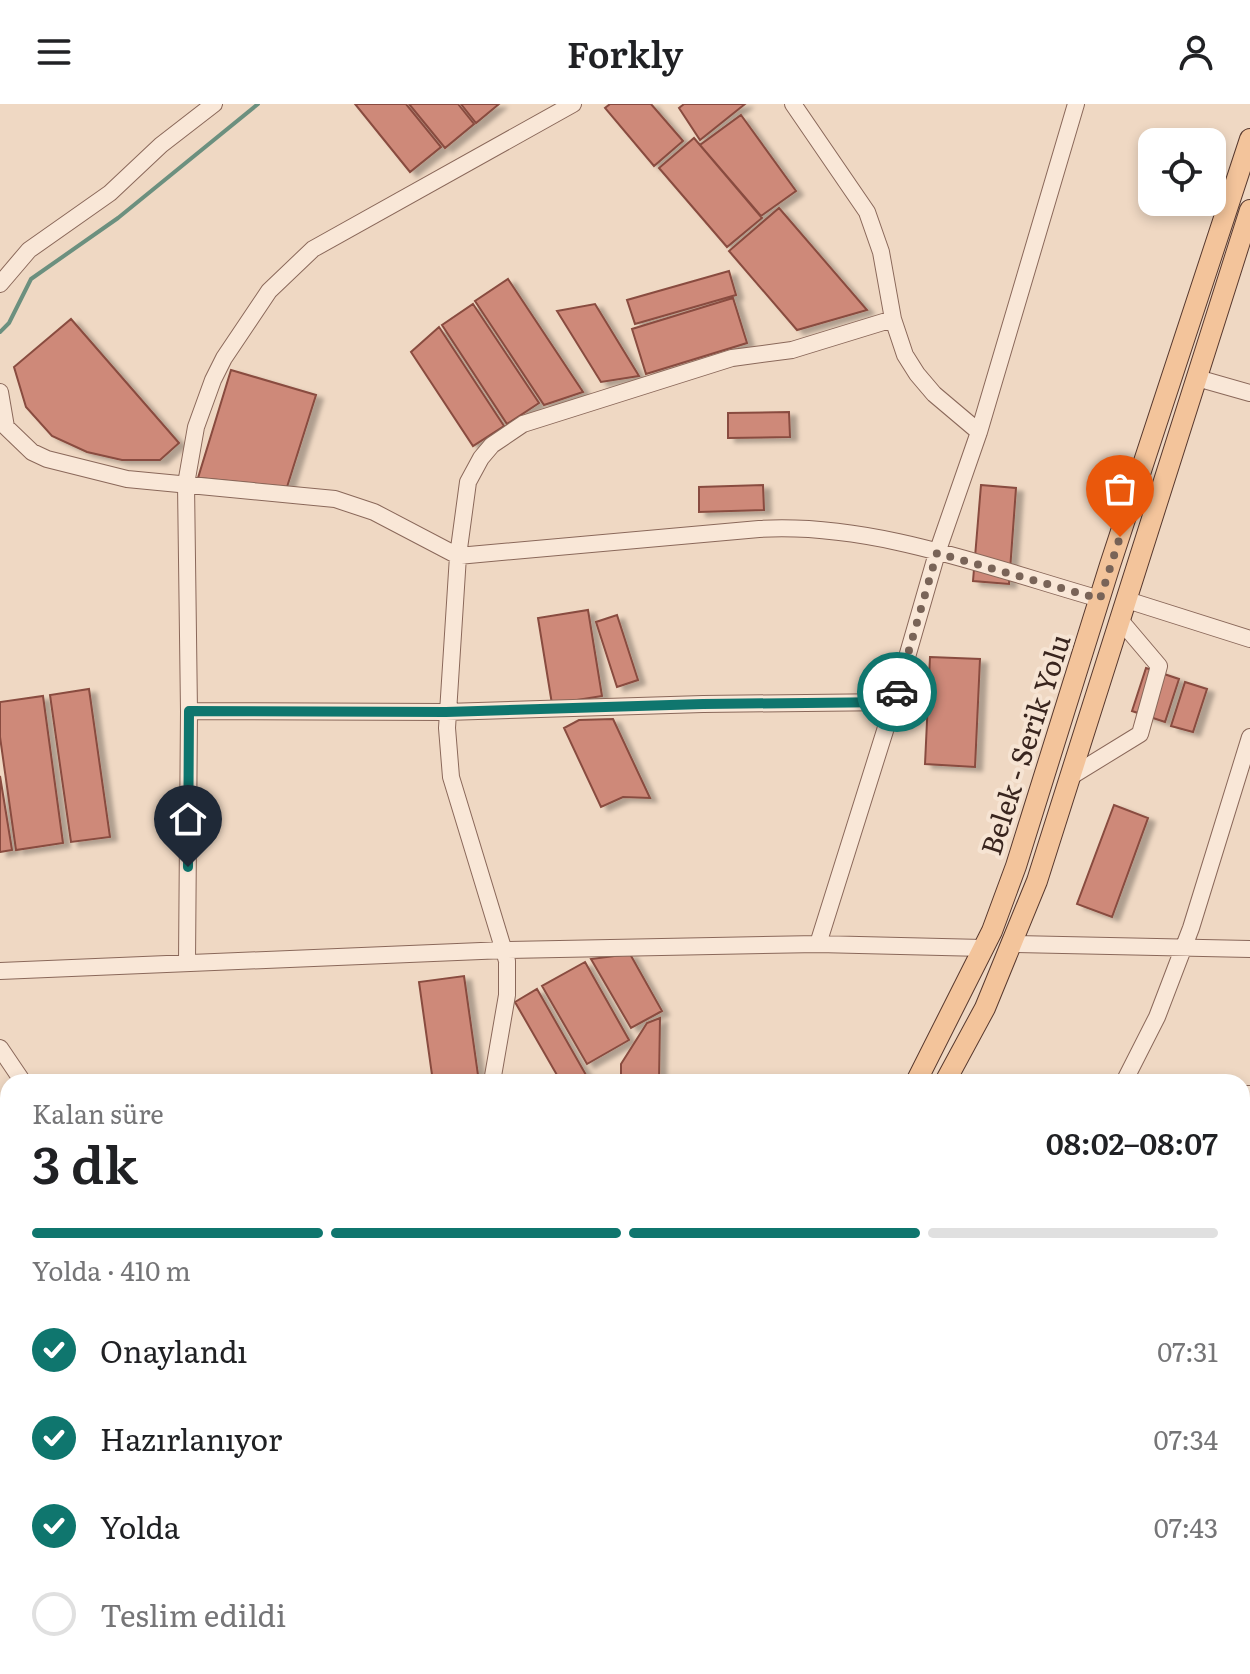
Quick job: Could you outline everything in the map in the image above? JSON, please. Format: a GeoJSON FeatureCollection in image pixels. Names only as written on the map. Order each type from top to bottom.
{"type":"FeatureCollection","features":[{"type":"Feature","properties":{"kind":"main road","name":"Belek - Serik Yolu"},"geometry":{"type":"LineString","coordinates":[[920,1074],[983,948],[1016,866],[1250,139]]}},
{"type":"Feature","properties":{"kind":"main road","name":"Belek - Serik Yolu"},"geometry":{"type":"LineString","coordinates":[[949,1074],[985,1008],[1037,881],[1250,210]]}},
{"type":"Feature","properties":{"kind":"street"},"geometry":{"type":"LineString","coordinates":[[0,284],[29,250],[110,193],[161,145],[214,104]]}},
{"type":"Feature","properties":{"kind":"street"},"geometry":{"type":"LineString","coordinates":[[187,961],[189,711],[186,484],[196,427],[213,380],[269,291],[283,275],[328,239],[573,104]]}},
{"type":"Feature","properties":{"kind":"street"},"geometry":{"type":"LineString","coordinates":[[793,104],[867,212],[881,252],[893,319],[905,355],[934,394],[979,432]]}},
{"type":"Feature","properties":{"kind":"street"},"geometry":{"type":"LineString","coordinates":[[818,944],[937,553],[979,432],[1076,104]]}},
{"type":"Feature","properties":{"kind":"street"},"geometry":{"type":"LineString","coordinates":[[493,1074],[508,983],[505,950],[451,777],[446,712],[458,556],[468,482],[481,458],[508,432],[523,424],[732,358],[792,350],[893,319]]}},
{"type":"Feature","properties":{"kind":"street"},"geometry":{"type":"LineString","coordinates":[[1197,378],[1250,393]]}},
{"type":"Feature","properties":{"kind":"street"},"geometry":{"type":"LineString","coordinates":[[0,392],[3,432],[47,459],[127,479],[335,499],[374,512],[458,556],[784,528],[838,530],[866,534],[1100,599]]}},
{"type":"Feature","properties":{"kind":"street"},"geometry":{"type":"LineString","coordinates":[[1127,600],[1250,639]]}},
{"type":"Feature","properties":{"kind":"street"},"geometry":{"type":"LineString","coordinates":[[1070,777],[1140,734],[1159,666],[1120,620]]}},
{"type":"Feature","properties":{"kind":"street"},"geometry":{"type":"LineString","coordinates":[[189,711],[446,712],[894,702]]}},
{"type":"Feature","properties":{"kind":"street"},"geometry":{"type":"LineString","coordinates":[[1128,1074],[1157,1017],[1191,928],[1250,737]]}},
{"type":"Feature","properties":{"kind":"street"},"geometry":{"type":"LineString","coordinates":[[0,971],[505,950],[818,944],[983,948]]}},
{"type":"Feature","properties":{"kind":"street"},"geometry":{"type":"LineString","coordinates":[[1013,944],[1250,949]]}},
{"type":"Feature","properties":{"kind":"street"},"geometry":{"type":"LineString","coordinates":[[0,1048],[18,1074]]}},
{"type":"Feature","properties":{"kind":"building"},"geometry":{"type":"Polygon","coordinates":[[[355,104],[406,104],[441,147],[410,172],[355,104]]]}},
{"type":"Feature","properties":{"kind":"building"},"geometry":{"type":"Polygon","coordinates":[[[409,104],[458,104],[474,124],[445,148],[409,104]]]}},
{"type":"Feature","properties":{"kind":"building"},"geometry":{"type":"Polygon","coordinates":[[[461,104],[499,104],[476,123],[461,104]]]}},
{"type":"Feature","properties":{"kind":"building"},"geometry":{"type":"Polygon","coordinates":[[[610,104],[651,104],[683,141],[654,166],[605,108],[610,104]]]}},
{"type":"Feature","properties":{"kind":"building"},"geometry":{"type":"Polygon","coordinates":[[[684,104],[745,104],[700,140],[679,108],[684,104]]]}},
{"type":"Feature","properties":{"kind":"building"},"geometry":{"type":"Polygon","coordinates":[[[741,115],[796,191],[761,216],[700,145],[741,115]]]}},
{"type":"Feature","properties":{"kind":"building"},"geometry":{"type":"Polygon","coordinates":[[[694,138],[762,218],[727,247],[659,168],[694,138]]]}},
{"type":"Feature","properties":{"kind":"building"},"geometry":{"type":"Polygon","coordinates":[[[779,208],[867,310],[797,330],[729,251],[779,208]]]}},
{"type":"Feature","properties":{"kind":"building"},"geometry":{"type":"Polygon","coordinates":[[[729,271],[736,295],[635,324],[627,300],[729,271]]]}},
{"type":"Feature","properties":{"kind":"building"},"geometry":{"type":"Polygon","coordinates":[[[508,279],[583,392],[544,405],[475,301],[508,279]]]}},
{"type":"Feature","properties":{"kind":"building"},"geometry":{"type":"Polygon","coordinates":[[[733,298],[747,343],[646,374],[632,329],[733,298]]]}},
{"type":"Feature","properties":{"kind":"building"},"geometry":{"type":"Polygon","coordinates":[[[473,304],[539,403],[507,424],[442,325],[473,304]]]}},
{"type":"Feature","properties":{"kind":"building"},"geometry":{"type":"Polygon","coordinates":[[[595,304],[639,376],[601,382],[557,311],[595,304]]]}},
{"type":"Feature","properties":{"kind":"building"},"geometry":{"type":"Polygon","coordinates":[[[71,319],[179,443],[160,460],[122,460],[87,452],[52,436],[26,407],[14,367],[71,319]]]}},
{"type":"Feature","properties":{"kind":"building"},"geometry":{"type":"Polygon","coordinates":[[[439,327],[504,426],[473,446],[411,352],[439,327]]]}},
{"type":"Feature","properties":{"kind":"building"},"geometry":{"type":"Polygon","coordinates":[[[231,370],[316,395],[287,487],[198,478],[231,370]]]}},
{"type":"Feature","properties":{"kind":"building"},"geometry":{"type":"Polygon","coordinates":[[[789,412],[790,437],[728,438],[728,413],[789,412]]]}},
{"type":"Feature","properties":{"kind":"building"},"geometry":{"type":"Polygon","coordinates":[[[763,485],[764,510],[699,512],[699,487],[763,485]]]}},
{"type":"Feature","properties":{"kind":"building"},"geometry":{"type":"Polygon","coordinates":[[[981,485],[1016,488],[1009,584],[973,581],[981,485]]]}},
{"type":"Feature","properties":{"kind":"building"},"geometry":{"type":"Polygon","coordinates":[[[588,610],[602,696],[552,704],[538,618],[588,610]]]}},
{"type":"Feature","properties":{"kind":"building"},"geometry":{"type":"Polygon","coordinates":[[[617,615],[638,680],[617,687],[596,622],[617,615]]]}},
{"type":"Feature","properties":{"kind":"building"},"geometry":{"type":"Polygon","coordinates":[[[930,657],[980,659],[975,767],[925,764],[930,657]]]}},
{"type":"Feature","properties":{"kind":"building"},"geometry":{"type":"Polygon","coordinates":[[[1146,668],[1179,679],[1165,722],[1132,711],[1146,668]]]}},
{"type":"Feature","properties":{"kind":"building"},"geometry":{"type":"Polygon","coordinates":[[[1185,682],[1207,689],[1193,732],[1171,726],[1185,682]]]}},
{"type":"Feature","properties":{"kind":"building"},"geometry":{"type":"Polygon","coordinates":[[[89,689],[110,837],[71,842],[50,695],[89,689]]]}},
{"type":"Feature","properties":{"kind":"building"},"geometry":{"type":"Polygon","coordinates":[[[43,696],[63,843],[16,850],[0,737],[0,702],[43,696]]]}},
{"type":"Feature","properties":{"kind":"building"},"geometry":{"type":"Polygon","coordinates":[[[613,719],[650,798],[623,797],[601,807],[564,728],[579,720],[613,719]]]}},
{"type":"Feature","properties":{"kind":"building"},"geometry":{"type":"Polygon","coordinates":[[[0,776],[12,850],[0,852],[0,776]]]}},
{"type":"Feature","properties":{"kind":"building"},"geometry":{"type":"Polygon","coordinates":[[[1114,805],[1148,818],[1112,917],[1077,904],[1114,805]]]}},
{"type":"Feature","properties":{"kind":"building"},"geometry":{"type":"Polygon","coordinates":[[[630,954],[662,1011],[631,1028],[591,959],[630,954]]]}},
{"type":"Feature","properties":{"kind":"building"},"geometry":{"type":"Polygon","coordinates":[[[585,962],[629,1040],[587,1064],[542,986],[585,962]]]}},
{"type":"Feature","properties":{"kind":"building"},"geometry":{"type":"Polygon","coordinates":[[[464,976],[478,1074],[432,1074],[419,982],[464,976]]]}},
{"type":"Feature","properties":{"kind":"building"},"geometry":{"type":"Polygon","coordinates":[[[537,989],[585,1074],[556,1074],[515,1002],[537,989]]]}},
{"type":"Feature","properties":{"kind":"building"},"geometry":{"type":"Polygon","coordinates":[[[660,1018],[659,1074],[621,1074],[621,1064],[647,1023],[660,1018]]]}},
{"type":"Feature","properties":{"kind":"waterway"},"geometry":{"type":"LineString","coordinates":[[0,332],[9,323],[31,279],[118,218],[258,104]]}},
{"type":"Feature","properties":{"kind":"way so far"},"geometry":{"type":"LineString","coordinates":[[897,692],[937,553],[1100,599],[1120,537]]}},
{"type":"Feature","properties":{"kind":"route"},"geometry":{"type":"LineString","coordinates":[[188,867],[189,711],[446,712],[894,702],[897,692]]}}]}
